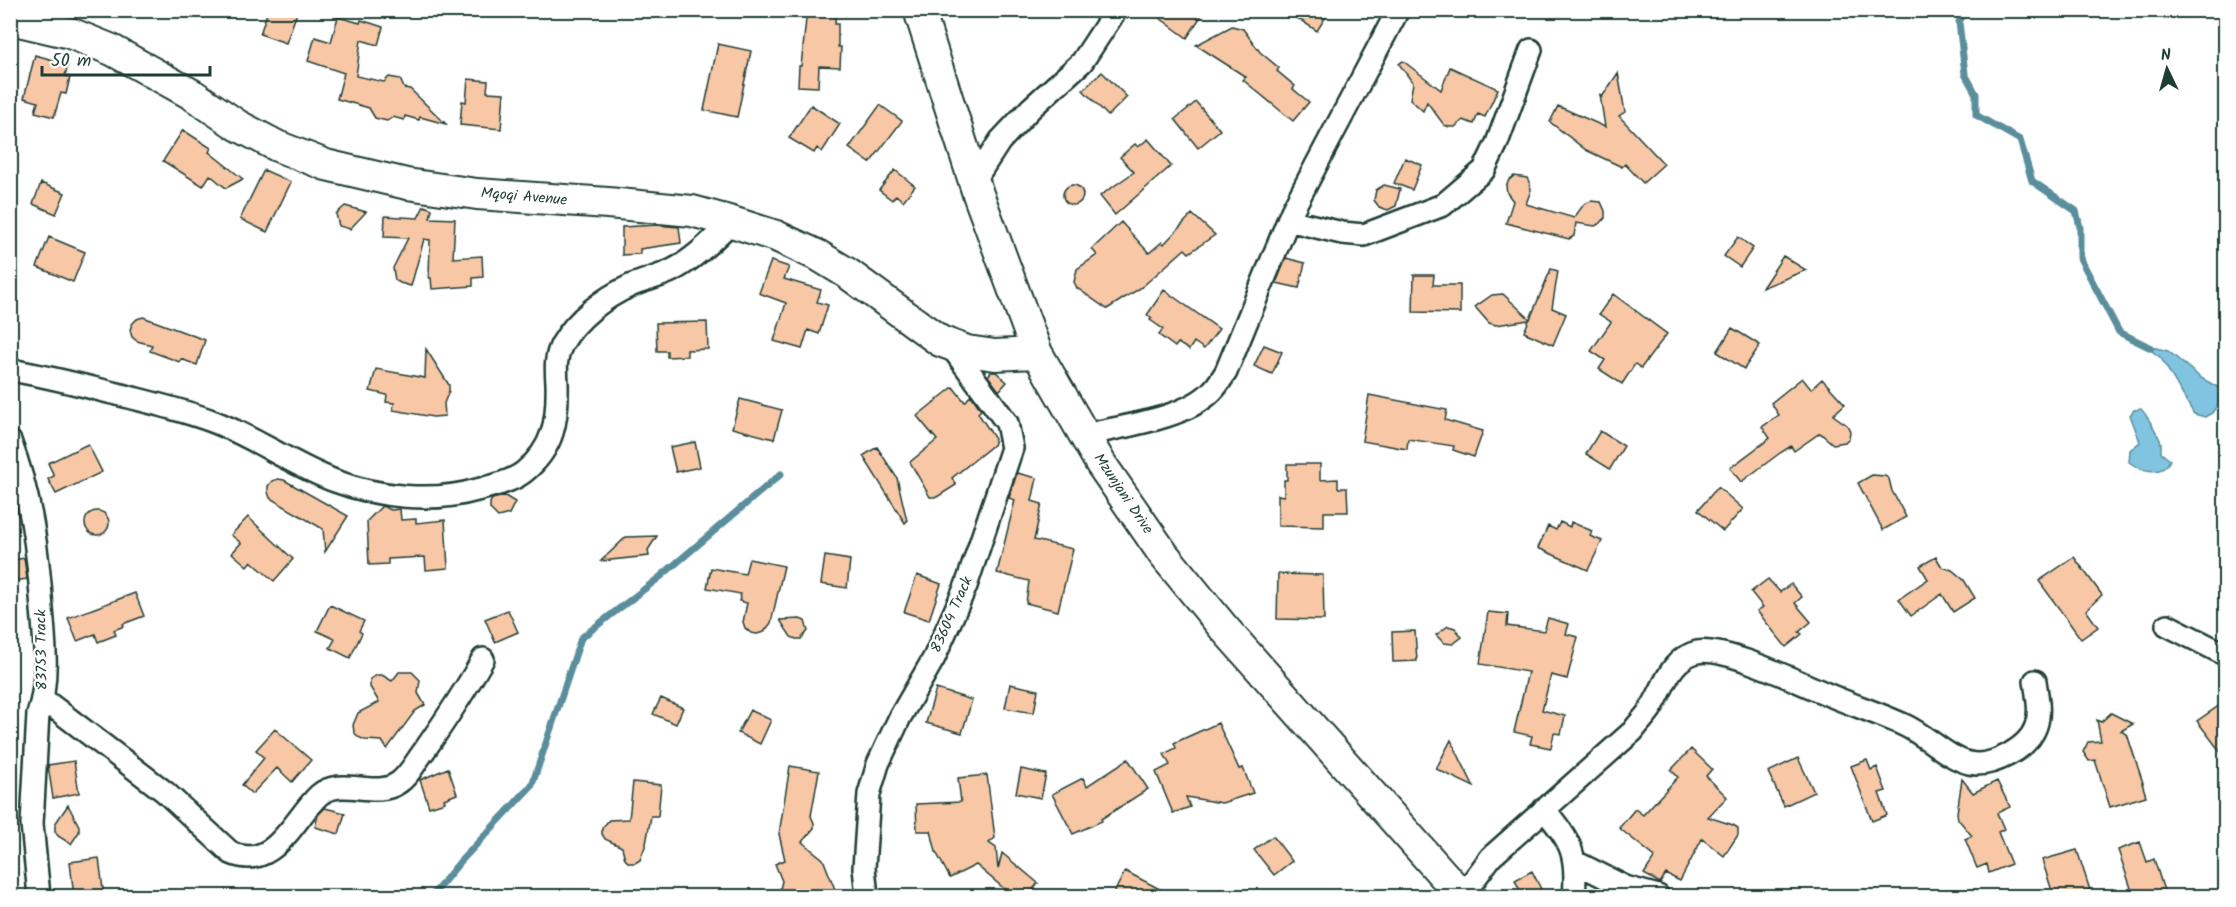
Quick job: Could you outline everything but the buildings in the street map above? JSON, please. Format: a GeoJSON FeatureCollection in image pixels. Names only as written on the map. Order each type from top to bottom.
{"type":"FeatureCollection","features":[{"type":"Feature","properties":{"kind":"street","name":"Mzunjani Drive"},"geometry":{"type":"LineString","coordinates":[[920,10],[974,181],[1038,353],[1101,464],[1164,555],[1223,627],[1462,897]]}},
{"type":"Feature","properties":{"kind":"street"},"geometry":{"type":"LineString","coordinates":[[974,181],[1000,141],[1031,108],[1082,62],[1116,10]]}},
{"type":"Feature","properties":{"kind":"street"},"geometry":{"type":"LineString","coordinates":[[1084,435],[1170,414],[1212,391],[1226,372],[1288,220],[1398,10]]}},
{"type":"Feature","properties":{"kind":"street","name":"Mqoqi Avenue"},"geometry":{"type":"LineString","coordinates":[[10,19],[70,33],[112,50],[193,95],[237,125],[277,146],[326,165],[407,184],[477,194],[692,211],[776,237],[819,256],[847,273],[940,341],[967,351],[995,354],[1038,353]]}},
{"type":"Feature","properties":{"kind":"street"},"geometry":{"type":"LineString","coordinates":[[1288,220],[1342,233],[1364,235],[1443,205],[1484,170],[1497,143],[1532,50]]}},
{"type":"Feature","properties":{"kind":"street"},"geometry":{"type":"LineString","coordinates":[[10,370],[42,375],[181,410],[214,422],[334,481],[366,489],[419,497],[466,494],[522,474],[538,459],[553,435],[556,420],[556,359],[562,343],[579,324],[603,300],[672,270],[695,256],[732,222]]}},
{"type":"Feature","properties":{"kind":"street","name":"83604 Track"},"geometry":{"type":"LineString","coordinates":[[867,897],[864,867],[869,794],[878,764],[900,717],[933,658],[966,586],[1012,447],[1007,423],[950,345]]}},
{"type":"Feature","properties":{"kind":"street","name":"83753 Track"},"geometry":{"type":"LineString","coordinates":[[10,441],[22,472],[34,527],[44,630],[43,699],[38,714],[32,824],[39,897]]}},
{"type":"Feature","properties":{"kind":"street"},"geometry":{"type":"LineString","coordinates":[[2167,625],[2226,655]]}},
{"type":"Feature","properties":{"kind":"street"},"geometry":{"type":"LineString","coordinates":[[1462,897],[1491,857],[1633,731],[1650,709],[1672,668],[1682,658],[1697,652],[1712,652],[1749,663],[1907,726],[1969,763],[1994,761],[2013,751],[2031,737],[2037,725],[2038,712],[2035,681]]}},
{"type":"Feature","properties":{"kind":"street"},"geometry":{"type":"LineString","coordinates":[[43,699],[165,792],[231,853],[240,857],[250,857],[270,850],[286,836],[320,795],[330,789],[382,788],[399,783],[464,694],[483,659]]}},
{"type":"Feature","properties":{"kind":"street"},"geometry":{"type":"LineString","coordinates":[[1544,809],[1569,842],[1575,862],[1574,897]]}},
{"type":"Feature","properties":{"kind":"street"},"geometry":{"type":"LineString","coordinates":[[1575,862],[1625,887],[1658,897]]}},
{"type":"Feature","properties":{"kind":"water"},"geometry":{"type":"Polygon","coordinates":[[[2144,345],[2168,351],[2201,378],[2225,391],[2225,402],[2219,403],[2212,413],[2205,417],[2194,414],[2161,358],[2144,345]]]}},
{"type":"Feature","properties":{"kind":"water"},"geometry":{"type":"Polygon","coordinates":[[[2141,409],[2160,440],[2161,453],[2170,460],[2162,469],[2145,470],[2129,462],[2130,450],[2140,442],[2130,415],[2134,410],[2141,409]]]}},
{"type":"Feature","properties":{"kind":"waterway"},"geometry":{"type":"LineString","coordinates":[[1966,10],[1959,22],[1965,74],[1976,94],[1976,115],[2020,140],[2032,181],[2076,211],[2080,227],[2080,258],[2119,332],[2151,348]]}},
{"type":"Feature","properties":{"kind":"waterway"},"geometry":{"type":"LineString","coordinates":[[432,896],[459,863],[532,785],[581,638],[660,577],[781,474]]}}]}
